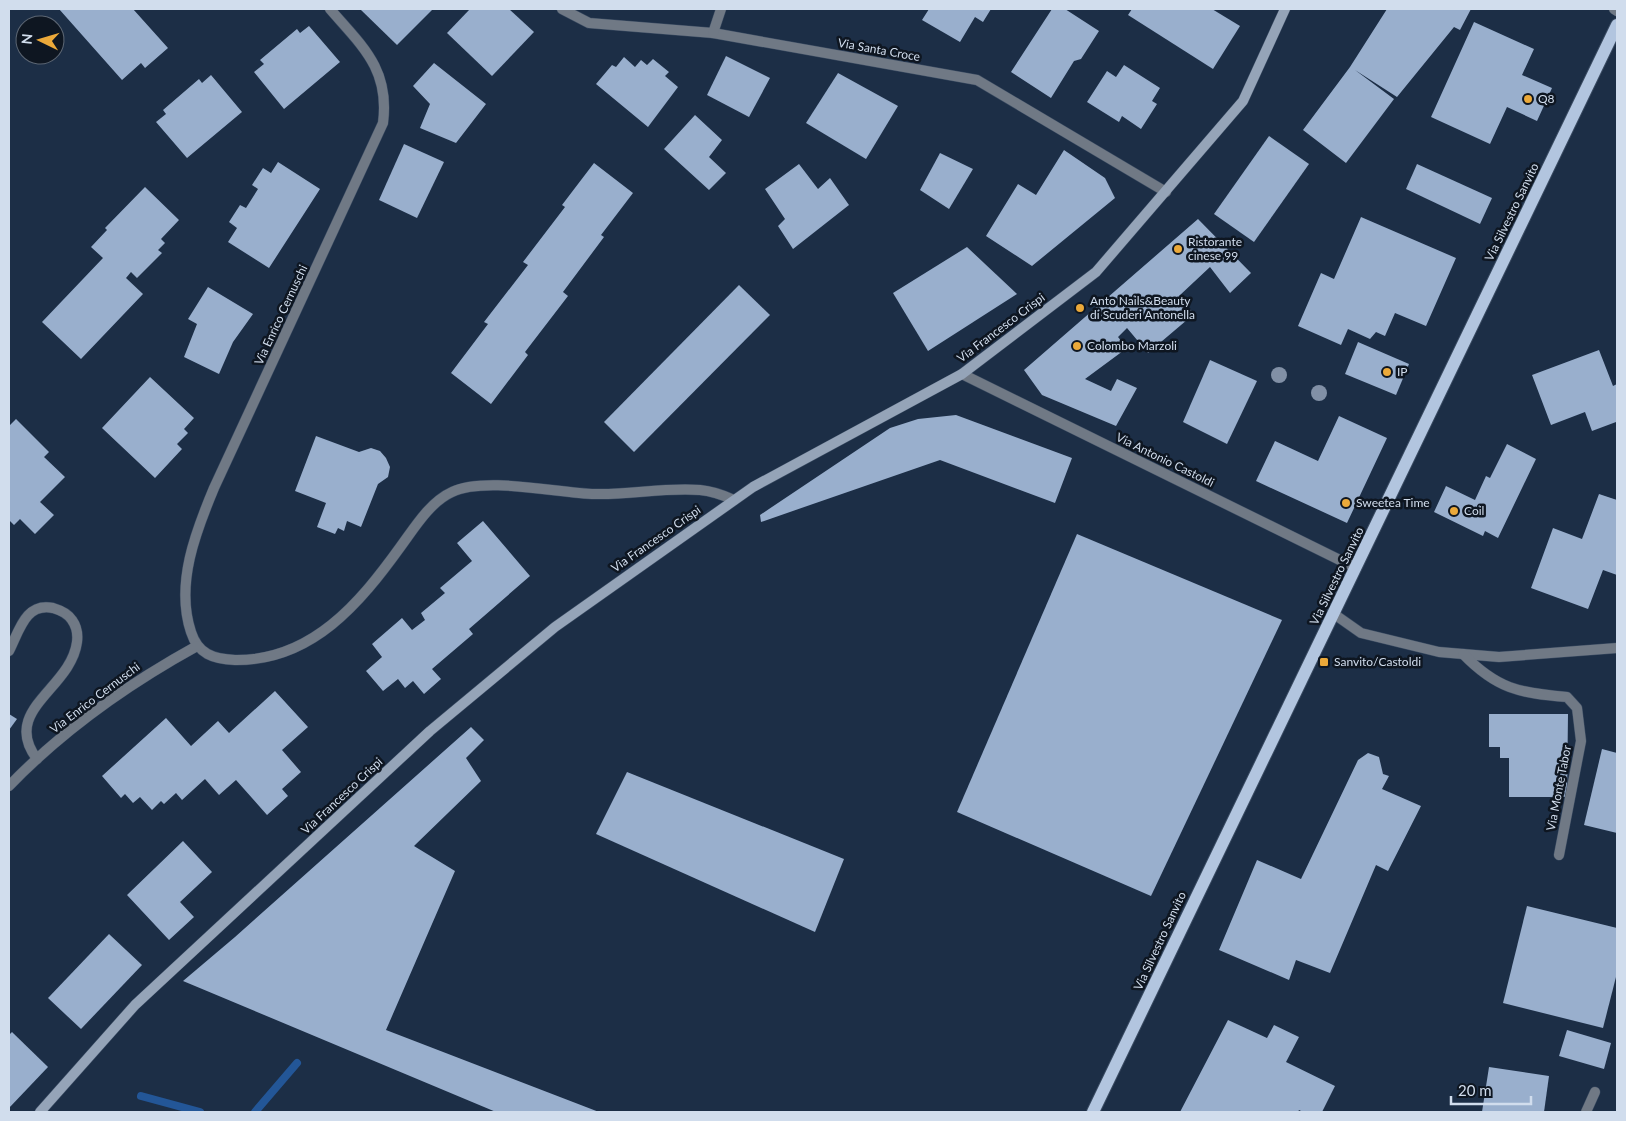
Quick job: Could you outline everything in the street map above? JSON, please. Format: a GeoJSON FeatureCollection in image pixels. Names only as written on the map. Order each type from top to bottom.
{"type":"FeatureCollection","features":[{"type":"Feature","properties":{"kind":"main road","name":"Via Silvestro Sanvito"},"geometry":{"type":"LineString","coordinates":[[1093,1112],[1617,25]]}},
{"type":"Feature","properties":{"kind":"street","name":"Via Enrico Cernuschi"},"geometry":{"type":"LineString","coordinates":[[9,786],[37,759],[124,689],[196,646],[188,620],[186,594],[189,558],[195,536],[214,488],[383,123],[384,94],[375,63],[330,9]]}},
{"type":"Feature","properties":{"kind":"street","name":"Via Santa Croce"},"geometry":{"type":"LineString","coordinates":[[562,9],[589,23],[713,33],[977,80],[1166,192]]}},
{"type":"Feature","properties":{"kind":"street"},"geometry":{"type":"LineString","coordinates":[[713,33],[721,9]]}},
{"type":"Feature","properties":{"kind":"street","name":"Via Francesco Crispi"},"geometry":{"type":"LineString","coordinates":[[40,1112],[135,1005],[430,732],[555,627],[764,480],[962,374],[1096,272],[1243,101],[1285,9]]}},
{"type":"Feature","properties":{"kind":"street","name":"Via Antonio Castoldi"},"geometry":{"type":"LineString","coordinates":[[962,374],[1356,568]]}},
{"type":"Feature","properties":{"kind":"street"},"geometry":{"type":"LineString","coordinates":[[196,646],[211,657],[244,660],[287,652],[310,641],[344,614],[379,576],[429,510],[452,492],[463,488],[488,485],[595,494],[701,490],[734,500]]}},
{"type":"Feature","properties":{"kind":"street"},"geometry":{"type":"LineString","coordinates":[[9,652],[24,620],[30,612],[38,608],[48,607],[64,612],[76,626],[78,635],[72,661],[63,673],[30,706],[22,723],[21,734],[26,748],[37,759]]}},
{"type":"Feature","properties":{"kind":"street"},"geometry":{"type":"LineString","coordinates":[[1334,614],[1362,633],[1439,652],[1499,657],[1617,648]]}},
{"type":"Feature","properties":{"kind":"street","name":"Via Monte Tabor"},"geometry":{"type":"LineString","coordinates":[[1463,654],[1481,672],[1503,686],[1537,694],[1567,697],[1577,708],[1581,741],[1559,855]]}},
{"type":"Feature","properties":{"kind":"street"},"geometry":{"type":"LineString","coordinates":[[1586,1112],[1595,1092]]}},
{"type":"Feature","properties":{"kind":"building"},"geometry":{"type":"Polygon","coordinates":[[[59,9],[133,9],[168,48],[145,68],[141,63],[122,80],[59,9]]]}},
{"type":"Feature","properties":{"kind":"building"},"geometry":{"type":"Polygon","coordinates":[[[360,9],[433,9],[397,45],[360,9]]]}},
{"type":"Feature","properties":{"kind":"building"},"geometry":{"type":"Polygon","coordinates":[[[470,9],[509,9],[534,32],[492,76],[447,33],[470,9]]]}},
{"type":"Feature","properties":{"kind":"building"},"geometry":{"type":"Polygon","coordinates":[[[929,9],[991,9],[983,22],[975,17],[960,42],[922,20],[929,9]]]}},
{"type":"Feature","properties":{"kind":"building"},"geometry":{"type":"Polygon","coordinates":[[[1052,9],[1065,9],[1099,31],[1081,59],[1074,61],[1051,98],[1011,72],[1052,9]]]}},
{"type":"Feature","properties":{"kind":"building"},"geometry":{"type":"Polygon","coordinates":[[[1132,9],[1212,9],[1240,26],[1213,69],[1128,15],[1132,9]]]}},
{"type":"Feature","properties":{"kind":"building"},"geometry":{"type":"Polygon","coordinates":[[[1387,9],[1471,9],[1460,30],[1454,27],[1397,97],[1355,70],[1394,99],[1346,163],[1303,130],[1350,67],[1387,9]]]}},
{"type":"Feature","properties":{"kind":"building"},"geometry":{"type":"Polygon","coordinates":[[[1474,22],[1534,49],[1522,75],[1552,88],[1537,121],[1507,107],[1490,144],[1431,117],[1474,22]]]}},
{"type":"Feature","properties":{"kind":"building"},"geometry":{"type":"Polygon","coordinates":[[[309,26],[340,62],[284,109],[254,72],[264,64],[260,60],[297,29],[300,33],[309,26]]]}},
{"type":"Feature","properties":{"kind":"building"},"geometry":{"type":"Polygon","coordinates":[[[726,56],[770,78],[749,117],[707,95],[726,56]]]}},
{"type":"Feature","properties":{"kind":"building"},"geometry":{"type":"Polygon","coordinates":[[[624,57],[635,67],[641,60],[647,65],[653,59],[669,72],[665,76],[678,87],[648,127],[596,84],[612,65],[616,67],[624,57]]]}},
{"type":"Feature","properties":{"kind":"building"},"geometry":{"type":"Polygon","coordinates":[[[434,63],[486,104],[456,143],[420,128],[430,104],[413,86],[434,63]]]}},
{"type":"Feature","properties":{"kind":"building"},"geometry":{"type":"Polygon","coordinates":[[[1124,65],[1160,88],[1152,101],[1157,104],[1141,129],[1122,116],[1119,122],[1087,102],[1107,71],[1116,77],[1124,65]]]}},
{"type":"Feature","properties":{"kind":"building"},"geometry":{"type":"Polygon","coordinates":[[[838,73],[898,106],[866,159],[806,123],[838,73]]]}},
{"type":"Feature","properties":{"kind":"building"},"geometry":{"type":"Polygon","coordinates":[[[211,75],[242,112],[187,158],[156,122],[166,114],[163,110],[199,79],[202,83],[211,75]]]}},
{"type":"Feature","properties":{"kind":"building"},"geometry":{"type":"Polygon","coordinates":[[[695,115],[722,140],[709,157],[726,173],[709,190],[664,149],[695,115]]]}},
{"type":"Feature","properties":{"kind":"building"},"geometry":{"type":"Polygon","coordinates":[[[1269,136],[1309,164],[1254,242],[1214,214],[1269,136]]]}},
{"type":"Feature","properties":{"kind":"building"},"geometry":{"type":"Polygon","coordinates":[[[404,144],[444,162],[417,218],[379,200],[404,144]]]}},
{"type":"Feature","properties":{"kind":"building"},"geometry":{"type":"Polygon","coordinates":[[[1064,150],[1105,178],[1115,198],[1032,266],[986,236],[1018,184],[1036,195],[1064,150]]]}},
{"type":"Feature","properties":{"kind":"building"},"geometry":{"type":"Polygon","coordinates":[[[940,153],[973,169],[949,209],[920,190],[940,153]]]}},
{"type":"Feature","properties":{"kind":"building"},"geometry":{"type":"Polygon","coordinates":[[[278,162],[320,189],[269,268],[228,242],[237,228],[229,222],[240,205],[246,208],[258,189],[252,185],[263,168],[271,173],[278,162]]]}},
{"type":"Feature","properties":{"kind":"building"},"geometry":{"type":"Polygon","coordinates":[[[594,163],[633,193],[601,235],[604,237],[563,292],[568,296],[525,352],[528,355],[491,404],[451,373],[488,324],[484,322],[528,265],[523,262],[565,207],[562,205],[594,163]]]}},
{"type":"Feature","properties":{"kind":"building"},"geometry":{"type":"Polygon","coordinates":[[[799,164],[818,189],[830,178],[849,205],[793,249],[778,226],[785,219],[765,189],[799,164]]]}},
{"type":"Feature","properties":{"kind":"building"},"geometry":{"type":"Polygon","coordinates":[[[1417,164],[1492,198],[1480,224],[1406,189],[1417,164]]]}},
{"type":"Feature","properties":{"kind":"building"},"geometry":{"type":"Polygon","coordinates":[[[145,187],[179,220],[161,239],[165,243],[158,250],[162,253],[137,278],[131,272],[126,278],[143,294],[81,359],[42,322],[103,258],[91,247],[107,230],[105,228],[145,187]]]}},
{"type":"Feature","properties":{"kind":"building"},"geometry":{"type":"Polygon","coordinates":[[[1361,217],[1456,258],[1426,326],[1395,313],[1385,336],[1376,332],[1370,339],[1348,329],[1341,345],[1298,326],[1321,273],[1334,279],[1361,217]]]}},
{"type":"Feature","properties":{"kind":"building"},"geometry":{"type":"Polygon","coordinates":[[[1198,219],[1251,273],[1230,293],[1210,267],[1179,296],[1194,314],[1148,353],[1127,328],[1118,337],[1127,348],[1085,379],[1111,391],[1117,379],[1137,388],[1116,426],[1042,395],[1024,370],[1198,219]]]}},
{"type":"Feature","properties":{"kind":"building"},"geometry":{"type":"Polygon","coordinates":[[[967,247],[1017,294],[928,351],[893,293],[967,247]]]}},
{"type":"Feature","properties":{"kind":"building"},"geometry":{"type":"Polygon","coordinates":[[[739,285],[770,315],[634,452],[604,422],[739,285]]]}},
{"type":"Feature","properties":{"kind":"building"},"geometry":{"type":"Polygon","coordinates":[[[208,287],[253,314],[233,342],[219,374],[184,357],[197,324],[188,319],[208,287]]]}},
{"type":"Feature","properties":{"kind":"building"},"geometry":{"type":"Polygon","coordinates":[[[1358,342],[1409,364],[1396,395],[1345,374],[1358,342]]]}},
{"type":"Feature","properties":{"kind":"building"},"geometry":{"type":"Polygon","coordinates":[[[1599,350],[1613,386],[1617,384],[1617,426],[1616,422],[1592,431],[1585,412],[1551,425],[1532,375],[1599,350]]]}},
{"type":"Feature","properties":{"kind":"building"},"geometry":{"type":"Polygon","coordinates":[[[1210,360],[1257,381],[1227,444],[1183,422],[1210,360]]]}},
{"type":"Feature","properties":{"kind":"building"},"geometry":{"type":"Polygon","coordinates":[[[150,377],[194,418],[184,429],[188,433],[177,444],[182,449],[155,478],[102,428],[150,377]]]}},
{"type":"Feature","properties":{"kind":"building"},"geometry":{"type":"Polygon","coordinates":[[[956,415],[1072,458],[1055,503],[940,460],[761,522],[760,515],[890,428],[918,419],[956,415]]]}},
{"type":"Feature","properties":{"kind":"building"},"geometry":{"type":"Polygon","coordinates":[[[1339,416],[1387,438],[1347,523],[1256,481],[1275,441],[1318,461],[1339,416]]]}},
{"type":"Feature","properties":{"kind":"building"},"geometry":{"type":"Polygon","coordinates":[[[16,419],[49,452],[44,457],[65,477],[40,502],[54,515],[35,534],[20,519],[14,525],[9,520],[9,426],[16,419]]]}},
{"type":"Feature","properties":{"kind":"building"},"geometry":{"type":"Polygon","coordinates":[[[316,436],[359,452],[371,448],[380,451],[386,458],[390,467],[388,477],[378,484],[361,527],[347,521],[344,531],[338,528],[335,534],[317,527],[326,503],[295,491],[316,436]]]}},
{"type":"Feature","properties":{"kind":"building"},"geometry":{"type":"Polygon","coordinates":[[[1507,444],[1536,459],[1498,538],[1485,531],[1483,536],[1434,512],[1446,486],[1475,500],[1486,476],[1490,478],[1507,444]]]}},
{"type":"Feature","properties":{"kind":"building"},"geometry":{"type":"Polygon","coordinates":[[[1599,494],[1617,500],[1617,575],[1603,570],[1588,609],[1531,588],[1553,528],[1582,539],[1599,494]]]}},
{"type":"Feature","properties":{"kind":"building"},"geometry":{"type":"Polygon","coordinates":[[[483,521],[530,576],[469,629],[473,634],[432,669],[441,679],[424,694],[413,681],[405,688],[398,679],[383,691],[366,671],[382,657],[372,644],[402,618],[412,630],[425,620],[421,613],[445,593],[440,588],[472,561],[457,543],[483,521]]]}},
{"type":"Feature","properties":{"kind":"building"},"geometry":{"type":"Polygon","coordinates":[[[1077,534],[1282,620],[1151,896],[957,812],[1077,534]]]}},
{"type":"Feature","properties":{"kind":"building"},"geometry":{"type":"Polygon","coordinates":[[[275,691],[308,727],[282,750],[301,772],[282,789],[288,796],[267,815],[236,780],[219,795],[205,779],[182,800],[176,793],[164,804],[161,801],[152,810],[140,797],[133,803],[125,794],[121,798],[102,776],[166,718],[191,746],[218,721],[229,733],[275,691]]]}},
{"type":"Feature","properties":{"kind":"building"},"geometry":{"type":"Polygon","coordinates":[[[9,714],[17,719],[9,730],[9,714]]]}},
{"type":"Feature","properties":{"kind":"building"},"geometry":{"type":"Polygon","coordinates":[[[1489,714],[1568,714],[1567,797],[1509,797],[1509,758],[1500,758],[1500,747],[1489,747],[1489,714]]]}},
{"type":"Feature","properties":{"kind":"building"},"geometry":{"type":"Polygon","coordinates":[[[471,727],[484,740],[466,758],[481,781],[414,846],[455,871],[386,1030],[599,1112],[496,1112],[183,981],[471,727]]]}},
{"type":"Feature","properties":{"kind":"building"},"geometry":{"type":"Polygon","coordinates":[[[1602,749],[1617,753],[1617,833],[1584,825],[1602,749]]]}},
{"type":"Feature","properties":{"kind":"building"},"geometry":{"type":"Polygon","coordinates":[[[1368,753],[1379,757],[1383,774],[1389,776],[1382,789],[1421,806],[1388,871],[1376,865],[1330,973],[1296,960],[1289,980],[1219,950],[1257,860],[1301,879],[1358,760],[1368,753]]]}},
{"type":"Feature","properties":{"kind":"building"},"geometry":{"type":"Polygon","coordinates":[[[627,772],[844,859],[815,932],[596,834],[627,772]]]}},
{"type":"Feature","properties":{"kind":"building"},"geometry":{"type":"Polygon","coordinates":[[[183,841],[212,872],[180,902],[194,917],[169,940],[127,895],[183,841]]]}},
{"type":"Feature","properties":{"kind":"building"},"geometry":{"type":"Polygon","coordinates":[[[1527,906],[1617,928],[1617,973],[1603,1028],[1503,1003],[1527,906]]]}},
{"type":"Feature","properties":{"kind":"building"},"geometry":{"type":"Polygon","coordinates":[[[109,934],[142,965],[81,1029],[48,998],[109,934]]]}},
{"type":"Feature","properties":{"kind":"building"},"geometry":{"type":"Polygon","coordinates":[[[1228,1020],[1267,1038],[1274,1025],[1299,1037],[1286,1062],[1335,1086],[1322,1112],[1303,1112],[1299,1110],[1298,1112],[1180,1112],[1228,1020]]]}},
{"type":"Feature","properties":{"kind":"building"},"geometry":{"type":"Polygon","coordinates":[[[1567,1030],[1611,1043],[1604,1069],[1559,1056],[1567,1030]]]}},
{"type":"Feature","properties":{"kind":"building"},"geometry":{"type":"Polygon","coordinates":[[[12,1032],[48,1067],[9,1108],[9,1035],[12,1032]]]}},
{"type":"Feature","properties":{"kind":"building"},"geometry":{"type":"Polygon","coordinates":[[[1489,1067],[1549,1076],[1544,1112],[1482,1112],[1489,1067]]]}},
{"type":"Feature","properties":{"kind":"waterway"},"geometry":{"type":"LineString","coordinates":[[255,1112],[297,1063]]}},
{"type":"Feature","properties":{"kind":"waterway"},"geometry":{"type":"LineString","coordinates":[[141,1096],[200,1112]]}},
{"type":"Feature","properties":{"kind":"place","name":"Q8"},"geometry":{"type":"Point","coordinates":[1528,99]}},
{"type":"Feature","properties":{"kind":"place","name":"Ristorante cinese 99"},"geometry":{"type":"Point","coordinates":[1178,249]}},
{"type":"Feature","properties":{"kind":"place","name":"Anto Nails&Beauty di Scuderi Antonella"},"geometry":{"type":"Point","coordinates":[1080,308]}},
{"type":"Feature","properties":{"kind":"place","name":"Colombo Marzoli"},"geometry":{"type":"Point","coordinates":[1077,346]}},
{"type":"Feature","properties":{"kind":"place","name":"IP"},"geometry":{"type":"Point","coordinates":[1387,372]}},
{"type":"Feature","properties":{"kind":"place","name":"Sweetea Time"},"geometry":{"type":"Point","coordinates":[1346,503]}},
{"type":"Feature","properties":{"kind":"place","name":"Coil"},"geometry":{"type":"Point","coordinates":[1454,511]}},
{"type":"Feature","properties":{"kind":"place","name":"Sanvito/Castoldi"},"geometry":{"type":"Point","coordinates":[1324,662]}}]}
